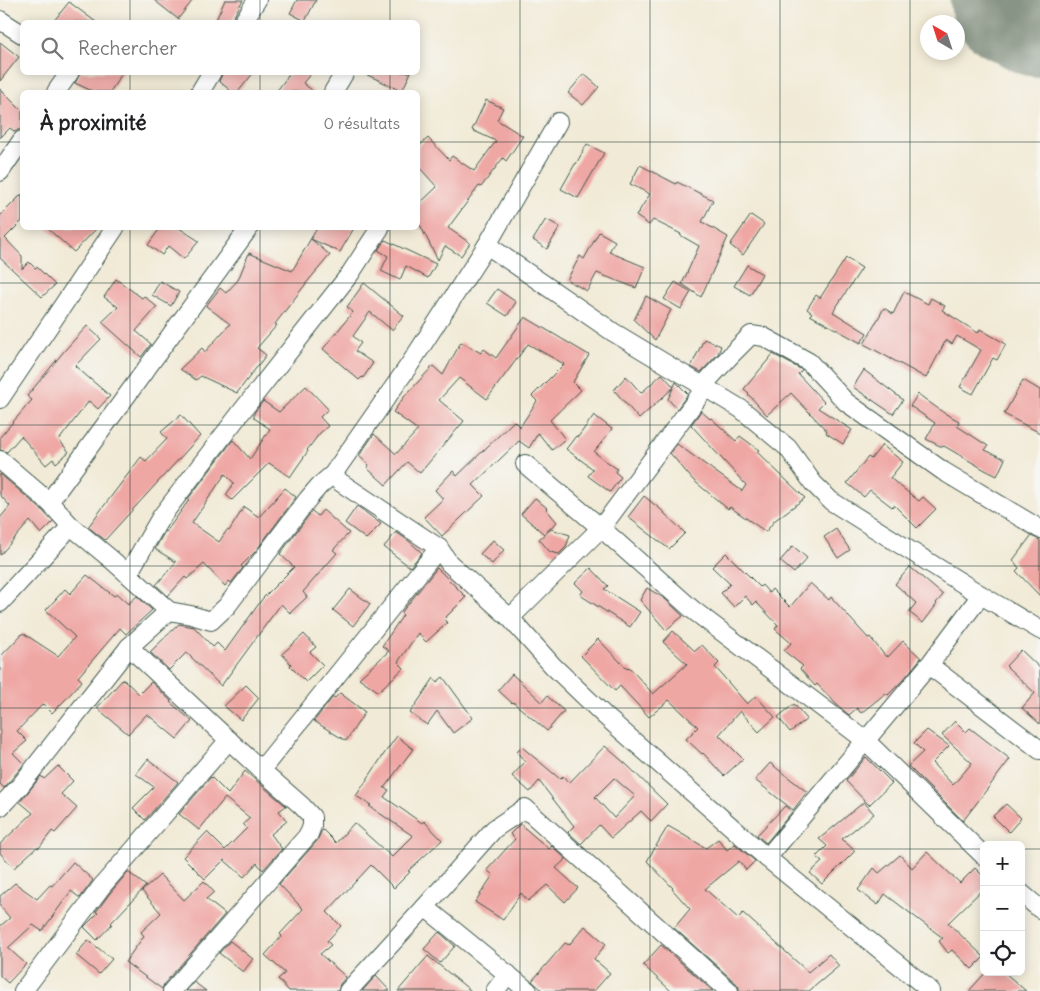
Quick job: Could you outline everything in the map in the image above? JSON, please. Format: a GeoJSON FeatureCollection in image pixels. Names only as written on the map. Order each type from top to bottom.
{"type":"FeatureCollection","features":[{"type":"Feature","properties":{"kind":"street"},"geometry":{"type":"LineString","coordinates":[[244,20],[257,0]]}},
{"type":"Feature","properties":{"kind":"street"},"geometry":{"type":"LineString","coordinates":[[0,20],[20,33]]}},
{"type":"Feature","properties":{"kind":"street"},"geometry":{"type":"LineString","coordinates":[[57,90],[68,75]]}},
{"type":"Feature","properties":{"kind":"street"},"geometry":{"type":"LineString","coordinates":[[201,90],[210,75]]}},
{"type":"Feature","properties":{"kind":"street"},"geometry":{"type":"LineString","coordinates":[[333,90],[343,75]]}},
{"type":"Feature","properties":{"kind":"street"},"geometry":{"type":"LineString","coordinates":[[0,460],[49,502],[71,526],[169,611],[191,614],[211,621],[227,606],[308,499],[332,474],[410,364],[486,245],[558,122]]}},
{"type":"Feature","properties":{"kind":"street"},"geometry":{"type":"LineString","coordinates":[[0,172],[20,143]]}},
{"type":"Feature","properties":{"kind":"street"},"geometry":{"type":"LineString","coordinates":[[0,399],[114,230]]}},
{"type":"Feature","properties":{"kind":"street"},"geometry":{"type":"LineString","coordinates":[[49,502],[248,230]]}},
{"type":"Feature","properties":{"kind":"street"},"geometry":{"type":"LineString","coordinates":[[128,574],[161,517],[350,274],[379,230]]}},
{"type":"Feature","properties":{"kind":"street"},"geometry":{"type":"LineString","coordinates":[[486,245],[613,332],[741,408],[788,448],[813,483],[831,500],[1040,630]]}},
{"type":"Feature","properties":{"kind":"street"},"geometry":{"type":"LineString","coordinates":[[510,618],[601,528],[706,388],[706,382],[751,335],[764,337],[809,362],[846,402],[943,472],[1040,529]]}},
{"type":"Feature","properties":{"kind":"street"},"geometry":{"type":"LineString","coordinates":[[525,464],[601,528],[693,610],[865,740],[980,852]]}},
{"type":"Feature","properties":{"kind":"street"},"geometry":{"type":"LineString","coordinates":[[332,474],[340,482],[439,548],[449,563],[510,618],[553,666],[605,716],[767,858],[931,991]]}},
{"type":"Feature","properties":{"kind":"street"},"geometry":{"type":"LineString","coordinates":[[0,603],[71,526]]}},
{"type":"Feature","properties":{"kind":"street"},"geometry":{"type":"LineString","coordinates":[[261,770],[439,548]]}},
{"type":"Feature","properties":{"kind":"street"},"geometry":{"type":"LineString","coordinates":[[767,858],[928,665],[981,595]]}},
{"type":"Feature","properties":{"kind":"street"},"geometry":{"type":"LineString","coordinates":[[0,806],[20,786],[129,647],[169,611]]}},
{"type":"Feature","properties":{"kind":"street"},"geometry":{"type":"LineString","coordinates":[[129,647],[312,817],[312,826],[309,834],[172,991]]}},
{"type":"Feature","properties":{"kind":"street"},"geometry":{"type":"LineString","coordinates":[[928,665],[1040,750]]}},
{"type":"Feature","properties":{"kind":"street"},"geometry":{"type":"LineString","coordinates":[[23,991],[102,886],[229,740]]}},
{"type":"Feature","properties":{"kind":"street"},"geometry":{"type":"LineString","coordinates":[[348,991],[494,829],[525,808],[729,991]]}},
{"type":"Feature","properties":{"kind":"street"},"geometry":{"type":"LineString","coordinates":[[1025,896],[1040,909]]}},
{"type":"Feature","properties":{"kind":"street"},"geometry":{"type":"LineString","coordinates":[[425,907],[528,991]]}},
{"type":"Feature","properties":{"kind":"street"},"geometry":{"type":"LineString","coordinates":[[495,991],[508,974]]}},
{"type":"Feature","properties":{"kind":"building"},"geometry":{"type":"Polygon","coordinates":[[[154,0],[193,0],[178,19],[154,0]]]}},
{"type":"Feature","properties":{"kind":"building"},"geometry":{"type":"Polygon","coordinates":[[[225,0],[243,0],[233,20],[216,20],[225,0]]]}},
{"type":"Feature","properties":{"kind":"building"},"geometry":{"type":"Polygon","coordinates":[[[297,0],[316,0],[306,20],[290,13],[297,0]]]}},
{"type":"Feature","properties":{"kind":"building"},"geometry":{"type":"Polygon","coordinates":[[[69,2],[93,20],[55,20],[69,2]]]}},
{"type":"Feature","properties":{"kind":"building"},"geometry":{"type":"Polygon","coordinates":[[[0,42],[19,57],[0,81],[0,42]]]}},
{"type":"Feature","properties":{"kind":"building"},"geometry":{"type":"Polygon","coordinates":[[[584,74],[599,87],[583,105],[568,93],[584,74]]]}},
{"type":"Feature","properties":{"kind":"building"},"geometry":{"type":"Polygon","coordinates":[[[79,75],[121,75],[111,90],[90,90],[75,83],[79,75]]]}},
{"type":"Feature","properties":{"kind":"building"},"geometry":{"type":"Polygon","coordinates":[[[222,75],[252,75],[240,90],[230,90],[219,81],[222,75]]]}},
{"type":"Feature","properties":{"kind":"building"},"geometry":{"type":"Polygon","coordinates":[[[289,75],[310,75],[303,83],[312,90],[278,90],[289,75]]]}},
{"type":"Feature","properties":{"kind":"building"},"geometry":{"type":"Polygon","coordinates":[[[367,75],[410,75],[402,90],[367,75]]]}},
{"type":"Feature","properties":{"kind":"building"},"geometry":{"type":"Polygon","coordinates":[[[0,89],[20,109],[20,130],[15,132],[10,128],[0,138],[0,89]]]}},
{"type":"Feature","properties":{"kind":"building"},"geometry":{"type":"Polygon","coordinates":[[[486,100],[503,108],[497,120],[523,136],[506,161],[503,158],[481,187],[479,186],[448,228],[470,243],[461,256],[445,246],[438,260],[420,225],[420,203],[437,187],[420,168],[420,145],[428,138],[449,160],[452,156],[474,171],[496,141],[472,130],[486,100]]]}},
{"type":"Feature","properties":{"kind":"building"},"geometry":{"type":"Polygon","coordinates":[[[587,144],[604,153],[578,198],[561,189],[587,144]]]}},
{"type":"Feature","properties":{"kind":"building"},"geometry":{"type":"Polygon","coordinates":[[[640,165],[676,184],[677,182],[713,200],[702,222],[728,237],[701,297],[682,284],[699,246],[681,234],[653,220],[649,225],[636,216],[650,194],[630,184],[640,165]]]}},
{"type":"Feature","properties":{"kind":"building"},"geometry":{"type":"Polygon","coordinates":[[[20,196],[20,223],[5,238],[22,256],[22,269],[29,262],[35,268],[37,267],[55,285],[42,297],[0,258],[0,216],[20,196]]]}},
{"type":"Feature","properties":{"kind":"building"},"geometry":{"type":"Polygon","coordinates":[[[751,215],[764,224],[743,255],[730,245],[751,215]]]}},
{"type":"Feature","properties":{"kind":"building"},"geometry":{"type":"Polygon","coordinates":[[[546,219],[560,227],[547,249],[533,240],[546,219]]]}},
{"type":"Feature","properties":{"kind":"building"},"geometry":{"type":"Polygon","coordinates":[[[49,230],[95,230],[74,252],[49,230]]]}},
{"type":"Feature","properties":{"kind":"building"},"geometry":{"type":"Polygon","coordinates":[[[159,230],[182,230],[199,241],[184,259],[168,246],[162,255],[148,245],[159,230]]]}},
{"type":"Feature","properties":{"kind":"building"},"geometry":{"type":"Polygon","coordinates":[[[316,230],[353,230],[340,252],[311,239],[330,255],[275,324],[277,325],[257,348],[266,355],[237,393],[201,376],[196,380],[180,369],[202,348],[205,352],[230,324],[206,306],[220,288],[226,293],[238,280],[249,253],[292,271],[316,230]]]}},
{"type":"Feature","properties":{"kind":"building"},"geometry":{"type":"Polygon","coordinates":[[[599,232],[615,241],[609,252],[645,267],[636,288],[597,273],[587,291],[567,280],[580,256],[584,259],[599,232]]]}},
{"type":"Feature","properties":{"kind":"building"},"geometry":{"type":"Polygon","coordinates":[[[385,240],[436,264],[428,278],[406,266],[400,280],[381,271],[388,256],[378,250],[385,240]]]}},
{"type":"Feature","properties":{"kind":"building"},"geometry":{"type":"Polygon","coordinates":[[[846,258],[862,268],[833,312],[867,333],[861,343],[810,315],[812,313],[807,309],[816,295],[820,298],[846,258]]]}},
{"type":"Feature","properties":{"kind":"building"},"geometry":{"type":"Polygon","coordinates":[[[747,265],[762,274],[750,295],[734,286],[747,265]]]}},
{"type":"Feature","properties":{"kind":"building"},"geometry":{"type":"Polygon","coordinates":[[[116,279],[142,298],[144,296],[157,307],[136,331],[151,344],[141,357],[102,322],[118,307],[104,297],[116,279]]]}},
{"type":"Feature","properties":{"kind":"building"},"geometry":{"type":"Polygon","coordinates":[[[160,281],[179,292],[171,306],[152,295],[160,281]]]}},
{"type":"Feature","properties":{"kind":"building"},"geometry":{"type":"Polygon","coordinates":[[[675,282],[691,292],[681,309],[664,299],[675,282]]]}},
{"type":"Feature","properties":{"kind":"building"},"geometry":{"type":"Polygon","coordinates":[[[364,283],[404,316],[392,330],[370,312],[353,336],[361,343],[355,351],[373,363],[363,378],[359,380],[323,349],[353,312],[347,307],[364,283]]]}},
{"type":"Feature","properties":{"kind":"building"},"geometry":{"type":"Polygon","coordinates":[[[497,289],[516,302],[507,316],[487,303],[497,289]]]}},
{"type":"Feature","properties":{"kind":"building"},"geometry":{"type":"Polygon","coordinates":[[[904,292],[928,304],[931,298],[945,306],[942,310],[978,333],[980,329],[1006,344],[997,360],[993,358],[973,394],[960,387],[981,350],[957,336],[952,344],[946,340],[926,378],[864,344],[884,308],[893,314],[904,292]]]}},
{"type":"Feature","properties":{"kind":"building"},"geometry":{"type":"Polygon","coordinates":[[[646,296],[671,310],[655,340],[634,320],[646,296]]]}},
{"type":"Feature","properties":{"kind":"building"},"geometry":{"type":"Polygon","coordinates":[[[525,317],[589,355],[573,382],[581,390],[550,420],[565,439],[552,450],[538,433],[529,448],[519,441],[473,485],[484,496],[442,536],[424,517],[443,499],[435,490],[453,471],[457,476],[514,421],[520,427],[537,401],[532,396],[564,364],[528,344],[487,399],[459,378],[439,400],[464,421],[420,473],[407,462],[386,485],[367,468],[369,465],[359,456],[374,434],[396,454],[418,430],[393,412],[404,397],[433,366],[443,375],[461,342],[481,353],[484,349],[496,358],[525,317]]]}},
{"type":"Feature","properties":{"kind":"building"},"geometry":{"type":"Polygon","coordinates":[[[87,326],[101,339],[75,366],[110,396],[98,409],[89,401],[59,440],[69,452],[56,463],[53,459],[46,465],[21,436],[7,452],[0,450],[0,437],[32,400],[27,396],[87,326]]]}},
{"type":"Feature","properties":{"kind":"building"},"geometry":{"type":"Polygon","coordinates":[[[704,339],[721,346],[718,354],[701,372],[691,367],[704,339]]]}},
{"type":"Feature","properties":{"kind":"building"},"geometry":{"type":"Polygon","coordinates":[[[773,354],[802,370],[798,374],[824,402],[818,408],[852,430],[843,444],[826,433],[827,431],[791,393],[767,415],[744,389],[773,354]]]}},
{"type":"Feature","properties":{"kind":"building"},"geometry":{"type":"Polygon","coordinates":[[[864,370],[903,400],[893,414],[853,387],[864,370]]]}},
{"type":"Feature","properties":{"kind":"building"},"geometry":{"type":"Polygon","coordinates":[[[662,374],[674,387],[639,419],[614,390],[626,376],[641,393],[662,374]]]}},
{"type":"Feature","properties":{"kind":"building"},"geometry":{"type":"Polygon","coordinates":[[[1023,380],[1040,390],[1040,433],[1004,414],[1023,380]]]}},
{"type":"Feature","properties":{"kind":"building"},"geometry":{"type":"Polygon","coordinates":[[[676,382],[688,394],[677,409],[668,399],[676,382]]]}},
{"type":"Feature","properties":{"kind":"building"},"geometry":{"type":"Polygon","coordinates":[[[306,386],[328,409],[320,417],[328,426],[307,450],[290,477],[269,463],[232,500],[226,495],[234,483],[225,474],[192,523],[219,542],[227,530],[229,531],[244,507],[259,517],[285,488],[296,497],[255,552],[241,566],[243,568],[231,583],[229,581],[225,586],[204,564],[187,579],[185,577],[168,596],[156,585],[176,562],[155,549],[165,531],[233,440],[250,459],[270,429],[254,418],[254,413],[263,401],[279,412],[306,386]]]}},
{"type":"Feature","properties":{"kind":"building"},"geometry":{"type":"Polygon","coordinates":[[[918,394],[944,413],[959,421],[957,426],[988,446],[985,450],[1005,459],[997,476],[944,446],[942,447],[926,439],[935,423],[910,406],[918,394]]]}},
{"type":"Feature","properties":{"kind":"building"},"geometry":{"type":"Polygon","coordinates":[[[701,411],[736,441],[740,436],[759,450],[757,452],[805,498],[774,521],[766,532],[730,507],[728,509],[693,480],[670,453],[677,444],[742,491],[746,485],[691,425],[701,411]]]}},
{"type":"Feature","properties":{"kind":"building"},"geometry":{"type":"Polygon","coordinates":[[[181,415],[200,436],[105,540],[88,527],[141,457],[146,461],[167,439],[161,432],[181,415]]]}},
{"type":"Feature","properties":{"kind":"building"},"geometry":{"type":"Polygon","coordinates":[[[594,415],[612,429],[594,452],[617,469],[615,472],[621,477],[610,492],[588,476],[593,469],[566,449],[576,436],[578,437],[594,415]]]}},
{"type":"Feature","properties":{"kind":"building"},"geometry":{"type":"Polygon","coordinates":[[[882,445],[903,462],[890,478],[919,501],[923,497],[936,509],[917,528],[894,505],[892,507],[870,490],[864,497],[847,483],[868,457],[871,459],[882,445]]]}},
{"type":"Feature","properties":{"kind":"building"},"geometry":{"type":"Polygon","coordinates":[[[0,474],[42,510],[53,522],[41,534],[30,521],[0,555],[0,518],[10,506],[0,495],[0,474]]]}},
{"type":"Feature","properties":{"kind":"building"},"geometry":{"type":"Polygon","coordinates":[[[644,496],[685,533],[669,549],[628,517],[644,496]]]}},
{"type":"Feature","properties":{"kind":"building"},"geometry":{"type":"Polygon","coordinates":[[[535,498],[547,508],[557,522],[544,534],[521,514],[535,498]]]}},
{"type":"Feature","properties":{"kind":"building"},"geometry":{"type":"Polygon","coordinates":[[[357,506],[381,524],[366,539],[345,523],[357,506]]]}},
{"type":"Feature","properties":{"kind":"building"},"geometry":{"type":"Polygon","coordinates":[[[323,510],[349,533],[333,550],[337,553],[303,592],[307,597],[290,613],[281,604],[221,686],[186,653],[169,670],[150,652],[179,624],[194,627],[213,647],[217,643],[225,651],[263,598],[294,567],[280,554],[312,511],[318,516],[323,510]]]}},
{"type":"Feature","properties":{"kind":"building"},"geometry":{"type":"Polygon","coordinates":[[[551,529],[570,535],[566,547],[559,554],[550,552],[539,539],[551,529]]]}},
{"type":"Feature","properties":{"kind":"building"},"geometry":{"type":"Polygon","coordinates":[[[836,529],[850,550],[838,558],[824,537],[836,529]]]}},
{"type":"Feature","properties":{"kind":"building"},"geometry":{"type":"Polygon","coordinates":[[[396,532],[422,553],[410,567],[384,547],[396,532]]]}},
{"type":"Feature","properties":{"kind":"building"},"geometry":{"type":"Polygon","coordinates":[[[1031,536],[1040,540],[1040,596],[1016,571],[1019,568],[1013,560],[1031,536]]]}},
{"type":"Feature","properties":{"kind":"building"},"geometry":{"type":"Polygon","coordinates":[[[493,540],[504,550],[492,564],[480,554],[493,540]]]}},
{"type":"Feature","properties":{"kind":"building"},"geometry":{"type":"Polygon","coordinates":[[[793,546],[807,558],[794,573],[780,561],[793,546]]]}},
{"type":"Feature","properties":{"kind":"building"},"geometry":{"type":"Polygon","coordinates":[[[726,553],[760,587],[762,585],[769,593],[772,589],[790,607],[810,583],[829,600],[831,597],[868,638],[870,637],[886,657],[903,641],[921,658],[888,695],[886,693],[861,713],[857,708],[849,715],[817,684],[815,686],[800,669],[803,666],[784,651],[791,643],[775,629],[778,625],[756,602],[753,605],[745,596],[734,607],[721,593],[730,584],[712,567],[726,553]]]}},
{"type":"Feature","properties":{"kind":"building"},"geometry":{"type":"Polygon","coordinates":[[[910,567],[943,595],[923,623],[909,612],[916,603],[895,584],[910,567]]]}},
{"type":"Feature","properties":{"kind":"building"},"geometry":{"type":"Polygon","coordinates":[[[437,568],[466,597],[444,619],[447,623],[426,642],[418,633],[398,662],[404,668],[379,692],[359,678],[389,651],[382,646],[403,615],[401,613],[437,568]]]}},
{"type":"Feature","properties":{"kind":"building"},"geometry":{"type":"Polygon","coordinates":[[[591,568],[608,586],[604,589],[640,612],[630,627],[580,595],[583,591],[575,583],[591,568]]]}},
{"type":"Feature","properties":{"kind":"building"},"geometry":{"type":"Polygon","coordinates":[[[87,575],[114,596],[117,594],[128,604],[137,596],[152,610],[126,634],[120,628],[78,677],[82,681],[52,713],[43,704],[17,731],[27,741],[13,753],[24,764],[4,788],[0,784],[0,657],[23,633],[58,656],[75,637],[46,610],[65,589],[70,594],[87,575]]]}},
{"type":"Feature","properties":{"kind":"building"},"geometry":{"type":"Polygon","coordinates":[[[647,588],[664,598],[683,616],[666,630],[640,600],[647,588]]]}},
{"type":"Feature","properties":{"kind":"building"},"geometry":{"type":"Polygon","coordinates":[[[350,589],[370,604],[353,626],[333,610],[350,589]]]}},
{"type":"Feature","properties":{"kind":"building"},"geometry":{"type":"Polygon","coordinates":[[[673,631],[695,651],[702,645],[719,663],[715,667],[747,704],[756,696],[775,717],[759,732],[740,711],[719,735],[743,759],[724,776],[703,753],[686,739],[698,727],[669,700],[649,717],[620,686],[615,691],[581,656],[598,639],[627,669],[629,667],[653,694],[687,664],[663,642],[673,631]]]}},
{"type":"Feature","properties":{"kind":"building"},"geometry":{"type":"Polygon","coordinates":[[[304,634],[316,647],[310,652],[323,665],[306,682],[290,666],[291,664],[282,654],[304,634]]]}},
{"type":"Feature","properties":{"kind":"building"},"geometry":{"type":"Polygon","coordinates":[[[1021,650],[1040,668],[1040,724],[1022,708],[1035,693],[1006,666],[1021,650]]]}},
{"type":"Feature","properties":{"kind":"building"},"geometry":{"type":"Polygon","coordinates":[[[512,674],[542,702],[547,696],[564,711],[547,731],[498,690],[512,674]]]}},
{"type":"Feature","properties":{"kind":"building"},"geometry":{"type":"Polygon","coordinates":[[[443,677],[473,718],[453,733],[437,711],[427,725],[410,713],[434,678],[437,682],[443,677]]]}},
{"type":"Feature","properties":{"kind":"building"},"geometry":{"type":"Polygon","coordinates":[[[123,679],[139,694],[151,682],[192,721],[177,739],[147,714],[128,734],[97,708],[123,679]]]}},
{"type":"Feature","properties":{"kind":"building"},"geometry":{"type":"Polygon","coordinates":[[[246,685],[259,698],[241,720],[224,706],[246,685]]]}},
{"type":"Feature","properties":{"kind":"building"},"geometry":{"type":"Polygon","coordinates":[[[340,693],[365,712],[346,741],[314,721],[333,697],[335,698],[340,693]]]}},
{"type":"Feature","properties":{"kind":"building"},"geometry":{"type":"Polygon","coordinates":[[[794,704],[807,719],[790,732],[778,717],[794,704]]]}},
{"type":"Feature","properties":{"kind":"building"},"geometry":{"type":"Polygon","coordinates":[[[955,721],[966,732],[970,728],[1010,759],[963,821],[908,766],[923,752],[914,743],[927,730],[949,746],[932,763],[953,785],[972,763],[942,735],[955,721]]]}},
{"type":"Feature","properties":{"kind":"building"},"geometry":{"type":"Polygon","coordinates":[[[397,736],[413,749],[384,788],[389,790],[384,797],[422,823],[424,821],[442,840],[408,871],[410,872],[394,888],[371,865],[327,912],[341,926],[327,941],[331,945],[320,954],[346,977],[340,984],[338,991],[289,991],[278,979],[285,973],[265,955],[282,936],[280,934],[303,909],[279,884],[317,841],[323,830],[336,843],[354,823],[392,857],[413,836],[356,796],[397,736]]]}},
{"type":"Feature","properties":{"kind":"building"},"geometry":{"type":"Polygon","coordinates":[[[605,746],[667,804],[651,821],[641,811],[611,838],[599,825],[581,844],[568,832],[574,826],[539,781],[530,792],[512,776],[525,762],[517,752],[522,747],[560,779],[563,776],[569,783],[605,746]],[[614,778],[595,797],[614,818],[635,796],[614,778]]]}},
{"type":"Feature","properties":{"kind":"building"},"geometry":{"type":"Polygon","coordinates":[[[866,757],[892,783],[869,805],[846,781],[866,757]]]}},
{"type":"Feature","properties":{"kind":"building"},"geometry":{"type":"Polygon","coordinates":[[[148,759],[178,782],[145,820],[133,808],[154,787],[136,774],[148,759]]]}},
{"type":"Feature","properties":{"kind":"building"},"geometry":{"type":"Polygon","coordinates":[[[770,763],[807,792],[793,810],[755,780],[770,763]]]}},
{"type":"Feature","properties":{"kind":"building"},"geometry":{"type":"Polygon","coordinates":[[[58,766],[73,781],[61,794],[77,808],[55,833],[52,831],[39,848],[37,847],[14,868],[0,853],[0,844],[33,813],[20,802],[41,776],[44,779],[58,766]]]}},
{"type":"Feature","properties":{"kind":"building"},"geometry":{"type":"Polygon","coordinates":[[[245,771],[286,806],[279,811],[287,821],[271,834],[282,849],[263,870],[257,863],[244,877],[224,860],[205,879],[183,857],[207,832],[225,850],[247,828],[243,824],[250,818],[225,798],[199,830],[179,814],[211,777],[228,794],[245,771]]]}},
{"type":"Feature","properties":{"kind":"building"},"geometry":{"type":"Polygon","coordinates":[[[864,802],[874,814],[842,839],[855,851],[822,884],[810,873],[822,862],[816,857],[827,846],[819,839],[864,802]]]}},
{"type":"Feature","properties":{"kind":"building"},"geometry":{"type":"Polygon","coordinates":[[[1006,804],[1021,818],[1009,832],[993,816],[1006,804]]]}},
{"type":"Feature","properties":{"kind":"building"},"geometry":{"type":"Polygon","coordinates":[[[785,806],[792,812],[766,843],[757,835],[785,806]]]}},
{"type":"Feature","properties":{"kind":"building"},"geometry":{"type":"Polygon","coordinates":[[[520,824],[549,849],[552,846],[566,859],[556,868],[578,888],[565,902],[547,885],[528,901],[521,893],[503,920],[475,902],[493,875],[487,870],[515,839],[510,834],[520,824]]]}},
{"type":"Feature","properties":{"kind":"building"},"geometry":{"type":"Polygon","coordinates":[[[668,826],[706,848],[718,839],[727,850],[735,844],[755,861],[746,870],[739,861],[705,889],[738,918],[743,913],[808,972],[829,954],[839,966],[809,991],[739,991],[736,983],[674,928],[690,909],[647,861],[668,826]]]}},
{"type":"Feature","properties":{"kind":"building"},"geometry":{"type":"Polygon","coordinates":[[[927,852],[960,883],[975,868],[980,873],[980,892],[948,923],[980,953],[980,961],[972,969],[952,950],[948,953],[939,941],[943,938],[885,894],[878,905],[858,890],[874,868],[879,873],[900,855],[912,868],[927,852]]]}},
{"type":"Feature","properties":{"kind":"building"},"geometry":{"type":"Polygon","coordinates":[[[73,862],[93,880],[80,898],[71,891],[42,931],[33,925],[8,948],[26,964],[8,983],[0,976],[0,926],[10,918],[0,906],[0,896],[15,883],[37,899],[50,885],[52,886],[73,862]]]}},
{"type":"Feature","properties":{"kind":"building"},"geometry":{"type":"Polygon","coordinates":[[[128,872],[146,886],[97,940],[84,927],[98,913],[96,912],[128,872]]]}},
{"type":"Feature","properties":{"kind":"building"},"geometry":{"type":"Polygon","coordinates":[[[160,875],[184,900],[204,881],[214,892],[206,899],[225,914],[164,984],[162,989],[125,962],[144,936],[141,932],[161,913],[142,891],[160,875]]]}},
{"type":"Feature","properties":{"kind":"building"},"geometry":{"type":"Polygon","coordinates":[[[585,926],[606,944],[594,959],[610,973],[594,991],[543,991],[532,981],[565,943],[569,945],[585,926]]]}},
{"type":"Feature","properties":{"kind":"building"},"geometry":{"type":"Polygon","coordinates":[[[439,932],[455,946],[440,963],[424,949],[439,932]]]}},
{"type":"Feature","properties":{"kind":"building"},"geometry":{"type":"Polygon","coordinates":[[[88,940],[112,959],[99,974],[76,955],[88,940]]]}},
{"type":"Feature","properties":{"kind":"building"},"geometry":{"type":"Polygon","coordinates":[[[230,941],[253,959],[243,972],[219,953],[230,941]]]}},
{"type":"Feature","properties":{"kind":"building"},"geometry":{"type":"Polygon","coordinates":[[[661,945],[713,991],[671,991],[643,965],[661,945]]]}},
{"type":"Feature","properties":{"kind":"building"},"geometry":{"type":"Polygon","coordinates":[[[428,956],[471,991],[398,991],[428,956]]]}},
{"type":"Feature","properties":{"kind":"building"},"geometry":{"type":"Polygon","coordinates":[[[376,976],[390,991],[362,991],[376,976]]]}},
{"type":"Feature","properties":{"kind":"building"},"geometry":{"type":"Polygon","coordinates":[[[982,976],[1009,976],[1026,991],[969,991],[982,976]]]}},
{"type":"Feature","properties":{"kind":"building"},"geometry":{"type":"Polygon","coordinates":[[[194,982],[206,991],[186,991],[194,982]]]}},
{"type":"Feature","properties":{"kind":"runway"},"geometry":{"type":"LineString","coordinates":[[1013,0],[1040,14]]}}]}
